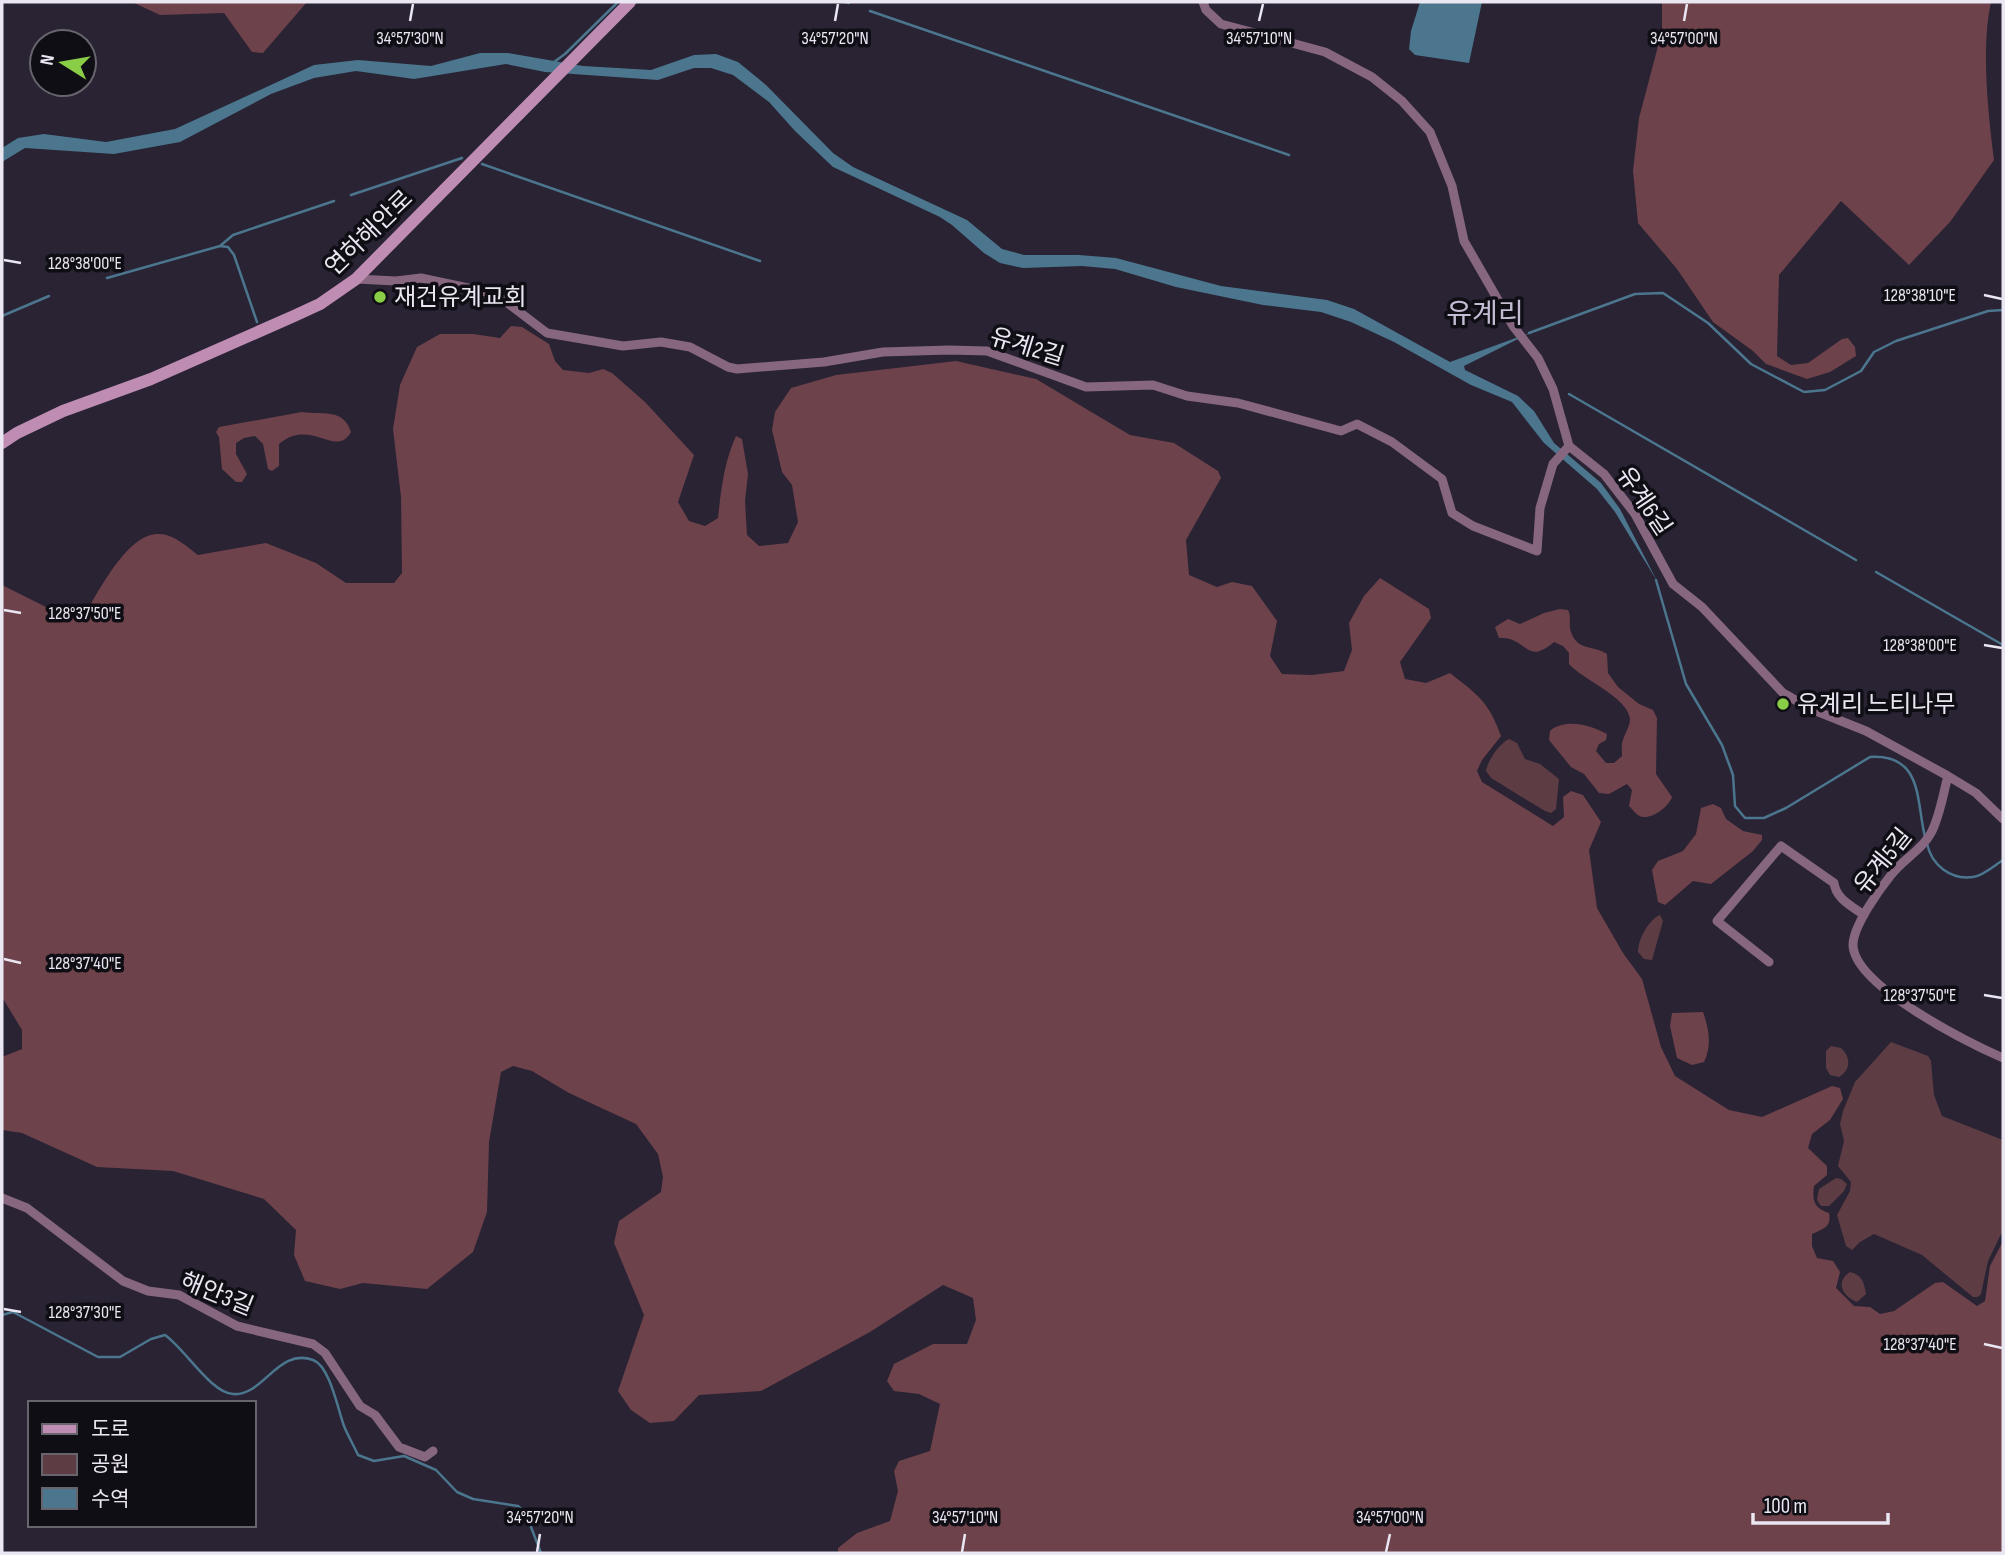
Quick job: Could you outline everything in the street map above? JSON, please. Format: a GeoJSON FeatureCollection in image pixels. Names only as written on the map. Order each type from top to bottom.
{"type":"FeatureCollection","features":[{"type":"Feature","properties":{"kind":"street","name":"연하해안로"},"geometry":{"type":"LineString","coordinates":[[2,443],[63,411],[151,379],[320,304],[356,279],[630,2]]}},
{"type":"Feature","properties":{"kind":"street"},"geometry":{"type":"LineString","coordinates":[[1203,2],[1206,10],[1222,24],[1325,52],[1371,77],[1402,101],[1430,132],[1452,186],[1464,241],[1513,326],[1538,358],[1553,389],[1569,446]]}},
{"type":"Feature","properties":{"kind":"street","name":"유계2길"},"geometry":{"type":"LineString","coordinates":[[356,279],[396,281],[421,278],[487,292],[496,295],[547,333],[623,346],[661,342],[690,347],[737,369],[824,362],[883,352],[987,351],[1086,387],[1153,385],[1186,397],[1238,403],[1340,431],[1357,424],[1392,442],[1442,479],[1452,513],[1473,526],[1537,551],[1540,508],[1553,464],[1569,446]]}},
{"type":"Feature","properties":{"kind":"street","name":"유계6길"},"geometry":{"type":"LineString","coordinates":[[1569,446],[1604,474],[1635,514],[1673,584],[1702,607],[1783,693],[1811,709],[1866,731],[1948,776],[1976,793],[2003,818]]}},
{"type":"Feature","properties":{"kind":"street","name":"유계5길"},"geometry":{"type":"LineString","coordinates":[[1948,776],[1931,833],[1892,873],[1864,915],[1853,942],[1854,953],[1870,976],[1934,1023],[2003,1058]]}},
{"type":"Feature","properties":{"kind":"street"},"geometry":{"type":"LineString","coordinates":[[1769,962],[1717,921],[1781,846],[1834,883],[1835,891],[1843,900],[1864,915]]}},
{"type":"Feature","properties":{"kind":"street","name":"해안3길"},"geometry":{"type":"LineString","coordinates":[[2,1198],[27,1208],[123,1282],[148,1291],[179,1295],[237,1326],[313,1344],[325,1353],[360,1406],[375,1415],[399,1447],[425,1457],[432,1451]]}},
{"type":"Feature","properties":{"kind":"green space"},"geometry":{"type":"Polygon","coordinates":[[[1509,739],[1517,743],[1525,759],[1540,764],[1559,779],[1556,809],[1551,813],[1491,778],[1486,771],[1495,753],[1509,739]]]}},
{"type":"Feature","properties":{"kind":"green space"},"geometry":{"type":"Polygon","coordinates":[[[1660,915],[1663,921],[1652,960],[1644,959],[1638,952],[1644,931],[1660,915]]]}},
{"type":"Feature","properties":{"kind":"green space"},"geometry":{"type":"Polygon","coordinates":[[[1891,1042],[1928,1056],[1931,1061],[1934,1095],[1942,1116],[2003,1140],[2003,1230],[1988,1261],[1978,1297],[1973,1297],[1922,1255],[1874,1234],[1852,1250],[1846,1246],[1837,1215],[1850,1191],[1851,1182],[1838,1166],[1844,1141],[1840,1124],[1855,1082],[1891,1042]]]}},
{"type":"Feature","properties":{"kind":"green space"},"geometry":{"type":"Polygon","coordinates":[[[1831,1046],[1841,1048],[1848,1059],[1846,1071],[1839,1077],[1830,1075],[1826,1068],[1826,1051],[1831,1046]]]}},
{"type":"Feature","properties":{"kind":"green space"},"geometry":{"type":"Polygon","coordinates":[[[1836,1178],[1847,1184],[1844,1191],[1829,1206],[1821,1206],[1817,1200],[1819,1189],[1836,1178]]]}},
{"type":"Feature","properties":{"kind":"green space"},"geometry":{"type":"Polygon","coordinates":[[[1850,1272],[1860,1277],[1866,1294],[1857,1302],[1847,1296],[1842,1288],[1845,1276],[1850,1272]]]}},
{"type":"Feature","properties":{"kind":"shaded area"},"geometry":{"type":"Polygon","coordinates":[[[132,2],[307,2],[263,53],[252,52],[224,13],[160,15],[132,2]]]}},
{"type":"Feature","properties":{"kind":"shaded area"},"geometry":{"type":"Polygon","coordinates":[[[1662,2],[1991,2],[1986,60],[1994,160],[1950,222],[1909,265],[1841,201],[1779,275],[1777,356],[1791,365],[1808,363],[1842,339],[1848,338],[1855,347],[1856,356],[1830,372],[1807,379],[1766,364],[1753,351],[1713,322],[1677,269],[1638,223],[1633,171],[1639,118],[1662,31],[1662,2]]]}},
{"type":"Feature","properties":{"kind":"shaded area"},"geometry":{"type":"Polygon","coordinates":[[[511,326],[522,327],[549,344],[555,361],[563,370],[589,373],[603,369],[612,373],[645,402],[694,455],[678,502],[689,521],[705,526],[718,518],[729,456],[736,436],[742,439],[748,474],[745,501],[747,535],[759,546],[788,543],[798,522],[792,485],[782,472],[772,430],[775,412],[791,388],[836,375],[956,361],[1036,379],[1130,435],[1174,443],[1218,471],[1221,478],[1186,540],[1189,575],[1217,587],[1232,582],[1252,586],[1277,621],[1270,656],[1282,674],[1312,675],[1344,671],[1352,650],[1349,623],[1364,596],[1380,578],[1429,609],[1431,618],[1400,662],[1405,679],[1426,683],[1450,673],[1487,707],[1501,736],[1477,771],[1482,782],[1553,826],[1564,817],[1563,797],[1571,791],[1583,795],[1601,822],[1589,850],[1597,908],[1623,953],[1642,979],[1661,1047],[1675,1076],[1729,1110],[1762,1117],[1832,1086],[1840,1088],[1843,1099],[1830,1120],[1812,1134],[1808,1148],[1827,1166],[1827,1175],[1814,1186],[1813,1196],[1817,1206],[1829,1213],[1830,1218],[1826,1227],[1812,1234],[1812,1246],[1817,1258],[1833,1261],[1840,1272],[1836,1288],[1854,1306],[1870,1307],[1880,1314],[1894,1311],[1935,1283],[1943,1282],[1977,1306],[1985,1301],[1990,1266],[2003,1241],[2003,1553],[838,1553],[838,1548],[857,1533],[890,1521],[898,1491],[894,1471],[899,1461],[930,1451],[940,1404],[919,1394],[894,1391],[887,1381],[894,1364],[933,1344],[967,1344],[976,1320],[973,1298],[943,1285],[870,1332],[761,1391],[699,1395],[674,1421],[650,1423],[631,1410],[618,1391],[644,1315],[614,1243],[619,1221],[661,1192],[663,1177],[658,1154],[636,1124],[569,1093],[532,1071],[513,1066],[501,1072],[489,1142],[487,1212],[473,1252],[427,1289],[363,1283],[340,1289],[305,1281],[294,1255],[296,1230],[264,1199],[173,1171],[97,1167],[22,1133],[2,1130],[2,1057],[22,1049],[22,1030],[2,997],[2,585],[64,616],[86,612],[126,552],[148,536],[159,534],[175,539],[198,555],[266,543],[316,563],[346,583],[394,583],[402,573],[401,497],[393,429],[400,385],[417,347],[440,334],[473,334],[500,338],[511,326]]]}},
{"type":"Feature","properties":{"kind":"shaded area"},"geometry":{"type":"Polygon","coordinates":[[[302,412],[338,416],[348,424],[351,432],[345,439],[338,441],[312,435],[291,437],[279,444],[279,466],[272,471],[268,469],[263,444],[255,436],[244,438],[236,443],[236,454],[247,474],[242,482],[236,482],[222,469],[219,437],[216,432],[219,427],[302,412]]]}},
{"type":"Feature","properties":{"kind":"shaded area"},"geometry":{"type":"Polygon","coordinates":[[[1560,609],[1568,610],[1571,632],[1577,642],[1607,654],[1608,673],[1618,687],[1639,704],[1653,710],[1657,718],[1656,774],[1672,797],[1664,808],[1652,816],[1641,816],[1629,806],[1632,790],[1627,784],[1609,794],[1599,793],[1584,774],[1571,767],[1549,740],[1550,731],[1563,725],[1578,724],[1593,728],[1607,734],[1606,740],[1599,744],[1596,751],[1606,763],[1614,763],[1622,756],[1622,742],[1630,722],[1622,703],[1569,664],[1569,653],[1563,646],[1554,642],[1537,652],[1516,641],[1499,638],[1495,627],[1508,619],[1520,624],[1560,609]]]}},
{"type":"Feature","properties":{"kind":"shaded area"},"geometry":{"type":"Polygon","coordinates":[[[1713,804],[1721,808],[1726,819],[1743,831],[1762,835],[1762,840],[1753,851],[1711,884],[1693,881],[1665,905],[1658,902],[1652,870],[1658,861],[1683,851],[1696,834],[1701,808],[1713,804]]]}},
{"type":"Feature","properties":{"kind":"shaded area"},"geometry":{"type":"Polygon","coordinates":[[[1703,1012],[1708,1031],[1708,1049],[1704,1062],[1692,1065],[1677,1058],[1670,1026],[1672,1013],[1703,1012]]]}},
{"type":"Feature","properties":{"kind":"water"},"geometry":{"type":"Polygon","coordinates":[[[1420,2],[1482,2],[1469,63],[1415,55],[1409,49],[1411,31],[1420,2]]]}},
{"type":"Feature","properties":{"kind":"water"},"geometry":{"type":"Polygon","coordinates":[[[480,53],[508,53],[583,66],[651,70],[694,55],[716,54],[738,62],[766,85],[833,153],[853,167],[967,220],[1002,249],[1024,255],[1116,258],[1221,286],[1327,300],[1354,309],[1450,362],[1532,332],[1464,366],[1465,370],[1518,396],[1534,411],[1554,443],[1601,483],[1620,509],[1657,581],[1615,512],[1597,489],[1544,443],[1512,402],[1471,385],[1394,342],[1351,322],[1321,312],[1263,305],[1176,287],[1115,269],[1082,266],[1023,268],[1000,263],[940,217],[833,167],[769,102],[733,75],[711,68],[694,68],[658,80],[545,72],[506,64],[414,79],[356,71],[314,78],[271,94],[180,142],[114,154],[25,148],[2,162],[2,148],[18,138],[44,134],[106,142],[175,129],[314,65],[358,60],[431,66],[480,53]]]}},
{"type":"Feature","properties":{"kind":"waterway"},"geometry":{"type":"LineString","coordinates":[[554,62],[618,2]]}},
{"type":"Feature","properties":{"kind":"waterway"},"geometry":{"type":"LineString","coordinates":[[844,2],[849,3]]}},
{"type":"Feature","properties":{"kind":"waterway"},"geometry":{"type":"LineString","coordinates":[[870,11],[1289,155]]}},
{"type":"Feature","properties":{"kind":"waterway"},"geometry":{"type":"LineString","coordinates":[[351,195],[462,158]]}},
{"type":"Feature","properties":{"kind":"waterway"},"geometry":{"type":"LineString","coordinates":[[482,164],[760,261]]}},
{"type":"Feature","properties":{"kind":"waterway"},"geometry":{"type":"LineString","coordinates":[[220,246],[233,235],[334,201]]}},
{"type":"Feature","properties":{"kind":"waterway"},"geometry":{"type":"LineString","coordinates":[[107,278],[220,246],[228,247],[234,255],[257,322]]}},
{"type":"Feature","properties":{"kind":"waterway"},"geometry":{"type":"LineString","coordinates":[[1529,333],[1635,294],[1663,293],[1708,323],[1751,364],[1804,392],[1825,390],[1861,371],[1874,352],[1896,341],[1988,311],[2003,310]]}},
{"type":"Feature","properties":{"kind":"waterway"},"geometry":{"type":"LineString","coordinates":[[2,316],[49,296]]}},
{"type":"Feature","properties":{"kind":"waterway"},"geometry":{"type":"LineString","coordinates":[[1569,394],[1856,560]]}},
{"type":"Feature","properties":{"kind":"waterway"},"geometry":{"type":"LineString","coordinates":[[1876,572],[2003,645]]}},
{"type":"Feature","properties":{"kind":"waterway"},"geometry":{"type":"LineString","coordinates":[[1656,580],[1686,684],[1722,745],[1733,775],[1735,806],[1745,818],[1764,818],[1786,808],[1870,757],[1887,758],[1900,763],[1914,782],[1925,837]]}},
{"type":"Feature","properties":{"kind":"waterway"},"geometry":{"type":"LineString","coordinates":[[1927,844],[1929,852],[1943,870],[1957,876],[1977,876],[2003,860]]}},
{"type":"Feature","properties":{"kind":"waterway"},"geometry":{"type":"LineString","coordinates":[[2,1315],[13,1312],[98,1357],[120,1357],[151,1339],[165,1335],[207,1379],[225,1392],[233,1394],[244,1393],[253,1388],[290,1360],[313,1360],[329,1379],[344,1426],[358,1455],[374,1461],[404,1456],[436,1470],[457,1492],[473,1499],[518,1506],[526,1514],[541,1553]]}},
{"type":"Feature","properties":{"kind":"place","name":"재건유계교회"},"geometry":{"type":"Point","coordinates":[380,297]}},
{"type":"Feature","properties":{"kind":"place","name":"유계리 느티나무"},"geometry":{"type":"Point","coordinates":[1783,704]}},
{"type":"Feature","properties":{"kind":"district","name":"유계리"},"geometry":{"type":"Point","coordinates":[1485,314]}}]}
